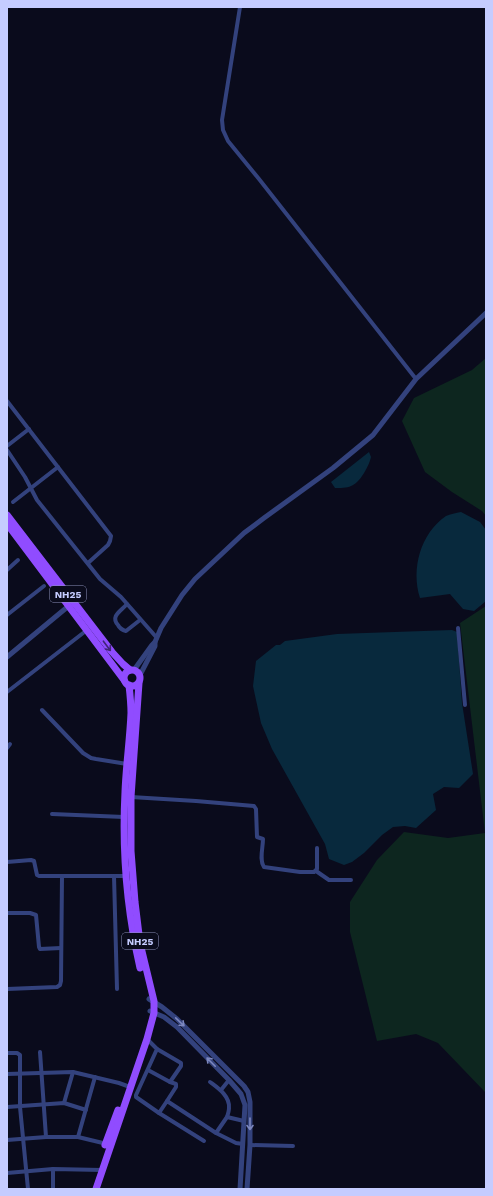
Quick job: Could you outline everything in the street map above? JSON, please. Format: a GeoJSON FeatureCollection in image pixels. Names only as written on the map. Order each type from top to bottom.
{"type":"FeatureCollection","features":[{"type":"Feature","properties":{"kind":"main road","name":"NH25"},"geometry":{"type":"LineString","coordinates":[[7,515],[72,604],[87,630],[127,683],[131,712],[124,817],[127,876],[134,939],[151,1000]]}},
{"type":"Feature","properties":{"kind":"main road","name":"NH25"},"geometry":{"type":"LineString","coordinates":[[7,524],[117,658],[136,675],[130,797],[131,851],[134,902],[152,1012],[147,1039],[128,1086]]}},
{"type":"Feature","properties":{"kind":"main road"},"geometry":{"type":"LineString","coordinates":[[127,672],[136,675],[136,685],[127,683],[125,676],[127,672]]}},
{"type":"Feature","properties":{"kind":"main road","name":"NH25"},"geometry":{"type":"LineString","coordinates":[[96,1189],[108,1144],[152,1012]]}},
{"type":"Feature","properties":{"kind":"main road","name":"NH25"},"geometry":{"type":"LineString","coordinates":[[91,1189],[100,1170]]}},
{"type":"Feature","properties":{"kind":"street"},"geometry":{"type":"LineString","coordinates":[[240,7],[222,120],[223,130],[228,141],[416,379]]}},
{"type":"Feature","properties":{"kind":"street"},"geometry":{"type":"LineString","coordinates":[[136,675],[156,640],[161,628],[182,595],[195,579],[244,533],[333,468],[374,435],[416,379],[486,314]]}},
{"type":"Feature","properties":{"kind":"street"},"geometry":{"type":"LineString","coordinates":[[7,402],[111,536],[108,545],[88,563]]}},
{"type":"Feature","properties":{"kind":"street"},"geometry":{"type":"LineString","coordinates":[[7,446],[29,429]]}},
{"type":"Feature","properties":{"kind":"street"},"geometry":{"type":"LineString","coordinates":[[7,450],[25,477],[37,500],[100,579],[121,597],[156,640]]}},
{"type":"Feature","properties":{"kind":"street"},"geometry":{"type":"LineString","coordinates":[[13,502],[58,467]]}},
{"type":"Feature","properties":{"kind":"street"},"geometry":{"type":"LineString","coordinates":[[7,570],[18,560]]}},
{"type":"Feature","properties":{"kind":"street"},"geometry":{"type":"LineString","coordinates":[[7,616],[44,586]]}},
{"type":"Feature","properties":{"kind":"street"},"geometry":{"type":"LineString","coordinates":[[7,656],[72,604]]}},
{"type":"Feature","properties":{"kind":"street"},"geometry":{"type":"LineString","coordinates":[[127,604],[115,616],[115,622],[122,630],[126,631],[140,620]]}},
{"type":"Feature","properties":{"kind":"street"},"geometry":{"type":"LineString","coordinates":[[458,628],[465,705]]}},
{"type":"Feature","properties":{"kind":"street"},"geometry":{"type":"LineString","coordinates":[[7,692],[87,630]]}},
{"type":"Feature","properties":{"kind":"street"},"geometry":{"type":"LineString","coordinates":[[42,710],[83,753],[90,758],[127,764]]}},
{"type":"Feature","properties":{"kind":"street"},"geometry":{"type":"LineString","coordinates":[[7,748],[10,744]]}},
{"type":"Feature","properties":{"kind":"street"},"geometry":{"type":"LineString","coordinates":[[130,797],[196,800],[254,806],[256,809],[257,837],[263,839],[261,862],[264,867],[300,872],[316,871],[329,880],[351,880]]}},
{"type":"Feature","properties":{"kind":"street"},"geometry":{"type":"LineString","coordinates":[[52,814],[124,817]]}},
{"type":"Feature","properties":{"kind":"street"},"geometry":{"type":"LineString","coordinates":[[316,871],[317,848]]}},
{"type":"Feature","properties":{"kind":"street"},"geometry":{"type":"LineString","coordinates":[[7,862],[31,860],[35,863],[39,876],[127,876]]}},
{"type":"Feature","properties":{"kind":"street"},"geometry":{"type":"LineString","coordinates":[[7,989],[57,987],[60,985],[62,876]]}},
{"type":"Feature","properties":{"kind":"street"},"geometry":{"type":"LineString","coordinates":[[114,876],[117,989]]}},
{"type":"Feature","properties":{"kind":"street"},"geometry":{"type":"LineString","coordinates":[[7,913],[30,913],[36,915],[40,949],[61,948]]}},
{"type":"Feature","properties":{"kind":"street"},"geometry":{"type":"LineString","coordinates":[[151,1000],[177,1019],[244,1086],[248,1092],[250,1102],[250,1145],[247,1189]]}},
{"type":"Feature","properties":{"kind":"street"},"geometry":{"type":"LineString","coordinates":[[152,1012],[164,1017],[177,1027],[241,1094],[245,1106],[240,1189]]}},
{"type":"Feature","properties":{"kind":"street"},"geometry":{"type":"LineString","coordinates":[[147,1039],[157,1049],[181,1063],[181,1066],[170,1082]]}},
{"type":"Feature","properties":{"kind":"street"},"geometry":{"type":"LineString","coordinates":[[157,1049],[136,1097],[204,1141]]}},
{"type":"Feature","properties":{"kind":"street"},"geometry":{"type":"LineString","coordinates":[[40,1052],[46,1137]]}},
{"type":"Feature","properties":{"kind":"street"},"geometry":{"type":"LineString","coordinates":[[7,1053],[16,1053],[20,1055],[20,1107],[28,1189]]}},
{"type":"Feature","properties":{"kind":"street"},"geometry":{"type":"LineString","coordinates":[[148,1070],[176,1084],[159,1113]]}},
{"type":"Feature","properties":{"kind":"street"},"geometry":{"type":"LineString","coordinates":[[7,1074],[73,1072],[128,1086]]}},
{"type":"Feature","properties":{"kind":"street"},"geometry":{"type":"LineString","coordinates":[[64,1103],[73,1072]]}},
{"type":"Feature","properties":{"kind":"street"},"geometry":{"type":"LineString","coordinates":[[78,1137],[96,1077]]}},
{"type":"Feature","properties":{"kind":"street"},"geometry":{"type":"LineString","coordinates":[[221,1090],[229,1080]]}},
{"type":"Feature","properties":{"kind":"street"},"geometry":{"type":"LineString","coordinates":[[210,1082],[221,1090],[229,1106],[227,1117],[216,1132]]}},
{"type":"Feature","properties":{"kind":"street"},"geometry":{"type":"LineString","coordinates":[[167,1100],[216,1132],[236,1143],[243,1144]]}},
{"type":"Feature","properties":{"kind":"street"},"geometry":{"type":"LineString","coordinates":[[7,1107],[64,1103],[86,1110]]}},
{"type":"Feature","properties":{"kind":"street"},"geometry":{"type":"LineString","coordinates":[[227,1117],[244,1121]]}},
{"type":"Feature","properties":{"kind":"street"},"geometry":{"type":"LineString","coordinates":[[7,1140],[46,1137],[78,1137],[108,1144]]}},
{"type":"Feature","properties":{"kind":"street"},"geometry":{"type":"LineString","coordinates":[[250,1145],[293,1146]]}},
{"type":"Feature","properties":{"kind":"street"},"geometry":{"type":"LineString","coordinates":[[53,1170],[53,1189]]}},
{"type":"Feature","properties":{"kind":"street"},"geometry":{"type":"LineString","coordinates":[[7,1174],[53,1170],[100,1170]]}},
{"type":"Feature","properties":{"kind":"green space"},"geometry":{"type":"Polygon","coordinates":[[[486,358],[486,516],[482,511],[452,492],[425,472],[402,421],[414,398],[472,370],[486,358]]]}},
{"type":"Feature","properties":{"kind":"green space"},"geometry":{"type":"Polygon","coordinates":[[[486,606],[486,1093],[438,1043],[416,1034],[377,1041],[350,932],[350,902],[377,860],[404,832],[448,838],[485,833],[460,623],[486,606]]]}},
{"type":"Feature","properties":{"kind":"water"},"geometry":{"type":"Polygon","coordinates":[[[369,452],[371,457],[370,461],[364,474],[358,481],[349,487],[335,488],[331,482],[369,452]]]}},
{"type":"Feature","properties":{"kind":"water"},"geometry":{"type":"Polygon","coordinates":[[[461,512],[480,522],[486,530],[486,601],[474,611],[463,609],[450,594],[420,598],[417,587],[417,564],[424,542],[430,532],[446,516],[461,512]]]}},
{"type":"Feature","properties":{"kind":"water"},"geometry":{"type":"Polygon","coordinates":[[[452,630],[457,632],[462,703],[473,774],[459,788],[444,787],[433,794],[436,810],[416,828],[405,826],[393,827],[382,835],[364,853],[352,862],[344,865],[329,859],[325,844],[272,749],[261,723],[253,686],[256,661],[276,645],[280,645],[285,641],[337,634],[452,630]]]}}]}
